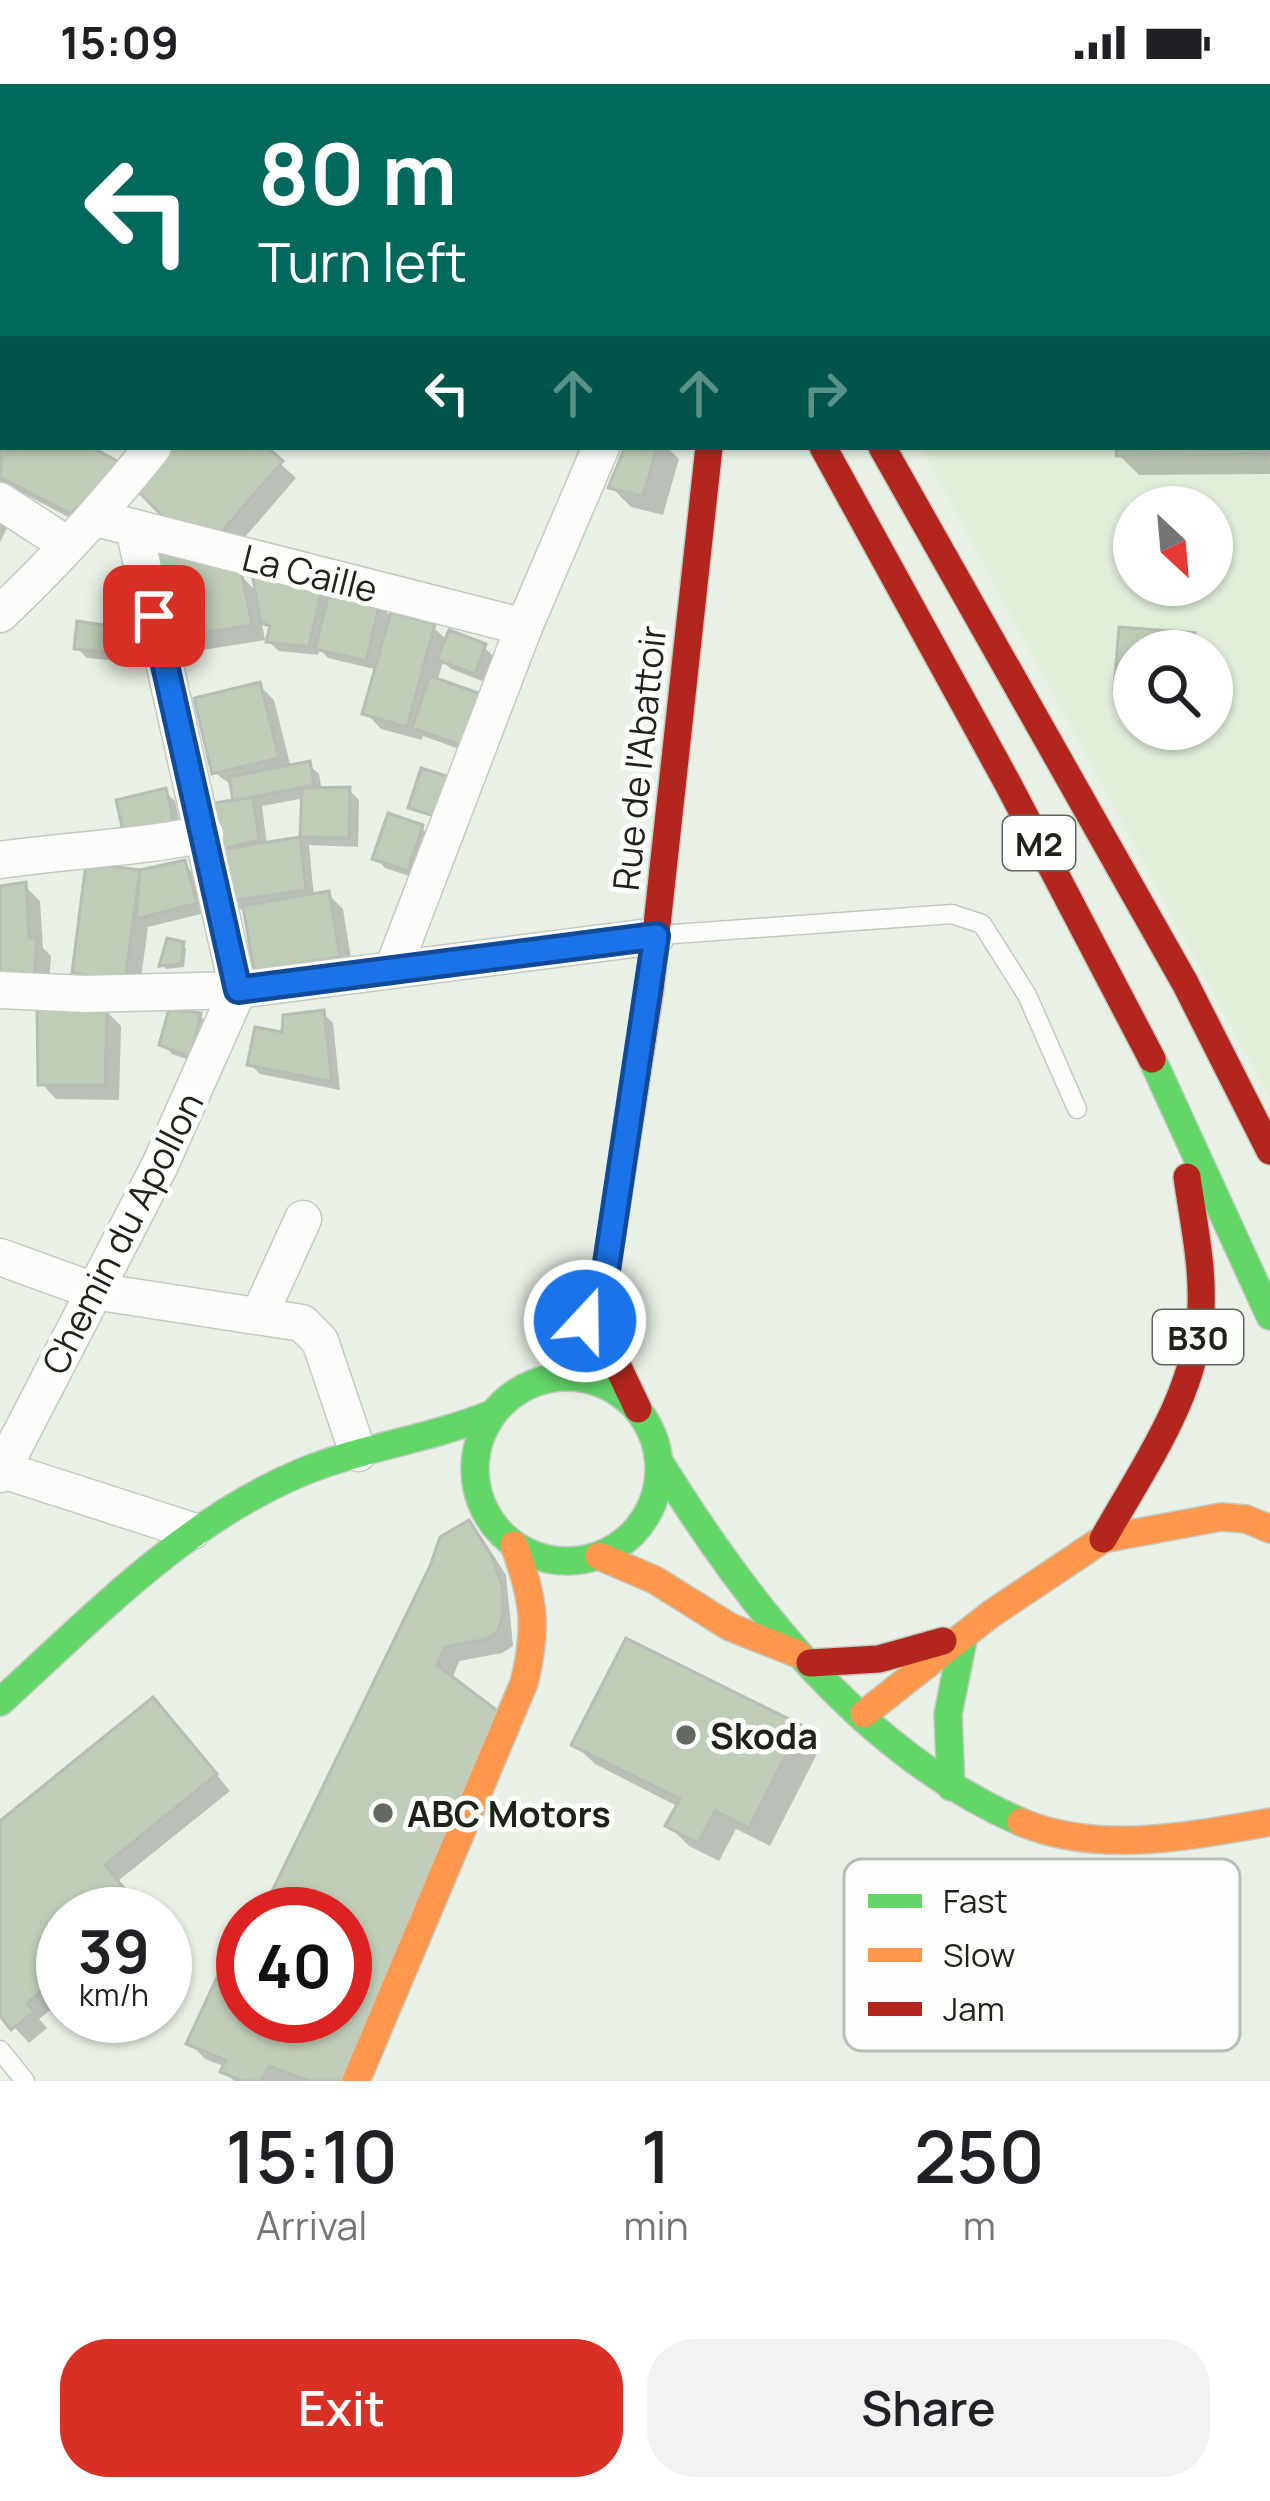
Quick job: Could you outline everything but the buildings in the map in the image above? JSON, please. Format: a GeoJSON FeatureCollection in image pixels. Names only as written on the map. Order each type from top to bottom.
{"type":"FeatureCollection","features":[{"type":"Feature","properties":{"kind":"main road","name":"Rue de l'Abattoir"},"geometry":{"type":"LineString","coordinates":[[638,1409],[610,1350],[603,1290],[656,936],[710,450]]}},
{"type":"Feature","properties":{"kind":"main road","name":"M2"},"geometry":{"type":"LineString","coordinates":[[825,450],[1007,782],[1179,1113],[1270,1316]]}},
{"type":"Feature","properties":{"kind":"main road","name":"M2"},"geometry":{"type":"LineString","coordinates":[[883,450],[1185,983],[1270,1150]]}},
{"type":"Feature","properties":{"kind":"main road"},"geometry":{"type":"LineString","coordinates":[[856,565],[1007,782]]}},
{"type":"Feature","properties":{"kind":"main road"},"geometry":{"type":"LineString","coordinates":[[1246,1101],[1270,1123]]}},
{"type":"Feature","properties":{"kind":"main road","name":"B30"},"geometry":{"type":"LineString","coordinates":[[1103,1539],[1156,1451],[1186,1387],[1197,1345],[1201,1304],[1179,1113]]}},
{"type":"Feature","properties":{"kind":"main road","name":"Rue de l'Abattoir"},"geometry":{"type":"LineString","coordinates":[[585,1321],[603,1290]]}},
{"type":"Feature","properties":{"kind":"main road"},"geometry":{"type":"LineString","coordinates":[[0,1702],[192,1531],[299,1473],[464,1426],[494,1412],[563,1356]]}},
{"type":"Feature","properties":{"kind":"main road"},"geometry":{"type":"LineString","coordinates":[[522,1389],[546,1379],[584,1378],[620,1392],[654,1434],[660,1462],[657,1492],[645,1519],[625,1541],[589,1558],[562,1605],[548,1645],[524,1683]]}},
{"type":"Feature","properties":{"kind":"main road"},"geometry":{"type":"LineString","coordinates":[[494,1412],[476,1452],[478,1495],[498,1530],[535,1556],[589,1558],[655,1580],[730,1627],[807,1659],[879,1659],[964,1635]]}},
{"type":"Feature","properties":{"kind":"main road"},"geometry":{"type":"LineString","coordinates":[[363,1452],[415,1471]]}},
{"type":"Feature","properties":{"kind":"main road"},"geometry":{"type":"LineString","coordinates":[[660,1462],[707,1540],[807,1659],[951,1787],[1037,1828],[1121,1840],[1206,1834],[1270,1822]]}},
{"type":"Feature","properties":{"kind":"main road"},"geometry":{"type":"LineString","coordinates":[[449,1481],[478,1495]]}},
{"type":"Feature","properties":{"kind":"main road"},"geometry":{"type":"LineString","coordinates":[[864,1714],[964,1635],[1103,1539],[1221,1517],[1246,1519],[1270,1529]]}},
{"type":"Feature","properties":{"kind":"main road"},"geometry":{"type":"LineString","coordinates":[[356,2081],[524,1683],[537,1635],[534,1596],[514,1545]]}},
{"type":"Feature","properties":{"kind":"main road"},"geometry":{"type":"LineString","coordinates":[[951,1787],[948,1714],[964,1635]]}},
{"type":"Feature","properties":{"kind":"street"},"geometry":{"type":"LineString","coordinates":[[0,614],[96,518],[151,450]]}},
{"type":"Feature","properties":{"kind":"street"},"geometry":{"type":"LineString","coordinates":[[393,969],[524,627],[600,450]]}},
{"type":"Feature","properties":{"kind":"street"},"geometry":{"type":"LineString","coordinates":[[0,501],[66,544]]}},
{"type":"Feature","properties":{"kind":"street","name":"La Caille"},"geometry":{"type":"LineString","coordinates":[[96,518],[524,627]]}},
{"type":"Feature","properties":{"kind":"street"},"geometry":{"type":"LineString","coordinates":[[134,529],[238,990]]}},
{"type":"Feature","properties":{"kind":"street"},"geometry":{"type":"LineString","coordinates":[[0,860],[147,846],[205,834]]}},
{"type":"Feature","properties":{"kind":"street"},"geometry":{"type":"LineString","coordinates":[[0,990],[85,994],[238,990],[656,936]]}},
{"type":"Feature","properties":{"kind":"street","name":"Chemin du Apollon"},"geometry":{"type":"LineString","coordinates":[[1,1471],[160,1165],[238,990]]}},
{"type":"Feature","properties":{"kind":"street"},"geometry":{"type":"LineString","coordinates":[[259,1316],[303,1219]]}},
{"type":"Feature","properties":{"kind":"street"},"geometry":{"type":"LineString","coordinates":[[0,1257],[94,1291],[302,1323],[320,1341],[363,1452]]}},
{"type":"Feature","properties":{"kind":"street"},"geometry":{"type":"LineString","coordinates":[[1,1471],[192,1531]]}},
{"type":"Feature","properties":{"kind":"street"},"geometry":{"type":"LineString","coordinates":[[0,1656],[38,1669]]}},
{"type":"Feature","properties":{"kind":"lane"},"geometry":{"type":"LineString","coordinates":[[656,936],[952,914],[982,924],[1027,995],[1077,1109]]}},
{"type":"Feature","properties":{"kind":"lane"},"geometry":{"type":"LineString","coordinates":[[0,2050],[26,2081]]}},
{"type":"Feature","properties":{"kind":"shaded area"},"geometry":{"type":"Polygon","coordinates":[[[923,450],[1270,450],[1270,1099],[923,450]]]}},
{"type":"Feature","properties":{"kind":"traffic: fast"},"geometry":{"type":"LineString","coordinates":[[1152,1059],[1270,1316]]}},
{"type":"Feature","properties":{"kind":"traffic: fast"},"geometry":{"type":"LineString","coordinates":[[567,1377],[602,1384],[632,1404],[652,1434],[659,1469],[652,1504],[632,1534],[602,1554],[567,1561],[532,1554],[502,1534],[482,1504],[475,1469],[482,1434],[502,1404],[532,1384],[567,1377]]}},
{"type":"Feature","properties":{"kind":"traffic: fast"},"geometry":{"type":"LineString","coordinates":[[0,1702],[178,1545],[257,1494],[324,1464],[494,1413]]}},
{"type":"Feature","properties":{"kind":"traffic: fast"},"geometry":{"type":"LineString","coordinates":[[660,1463],[731,1569],[814,1670],[910,1757],[964,1793],[1021,1822]]}},
{"type":"Feature","properties":{"kind":"traffic: fast"},"geometry":{"type":"LineString","coordinates":[[951,1787],[948,1714],[964,1635]]}},
{"type":"Feature","properties":{"kind":"traffic: slow"},"geometry":{"type":"LineString","coordinates":[[864,1714],[991,1614],[1103,1539],[1221,1517],[1246,1519],[1270,1529]]}},
{"type":"Feature","properties":{"kind":"traffic: slow"},"geometry":{"type":"LineString","coordinates":[[356,2081],[524,1683],[532,1613],[514,1545]]}},
{"type":"Feature","properties":{"kind":"traffic: slow"},"geometry":{"type":"LineString","coordinates":[[599,1556],[655,1580],[730,1627],[798,1654]]}},
{"type":"Feature","properties":{"kind":"traffic: slow"},"geometry":{"type":"LineString","coordinates":[[1021,1822],[1051,1832],[1113,1840],[1177,1837],[1270,1822]]}},
{"type":"Feature","properties":{"kind":"traffic: jam"},"geometry":{"type":"LineString","coordinates":[[638,1409],[610,1350],[603,1290],[650,989],[709,450]]}},
{"type":"Feature","properties":{"kind":"traffic: jam"},"geometry":{"type":"LineString","coordinates":[[825,450],[1152,1059]]}},
{"type":"Feature","properties":{"kind":"traffic: jam"},"geometry":{"type":"LineString","coordinates":[[884,450],[1185,983],[1270,1151]]}},
{"type":"Feature","properties":{"kind":"traffic: jam"},"geometry":{"type":"LineString","coordinates":[[1103,1539],[1166,1428],[1197,1340],[1200,1275],[1187,1177]]}},
{"type":"Feature","properties":{"kind":"traffic: jam"},"geometry":{"type":"LineString","coordinates":[[810,1663],[879,1659],[943,1641]]}},
{"type":"Feature","properties":{"kind":"place","name":"Skoda"},"geometry":{"type":"Point","coordinates":[686,1735]}},
{"type":"Feature","properties":{"kind":"place","name":"ABC Motors"},"geometry":{"type":"Point","coordinates":[383,1813]}},
{"type":"Feature","properties":{"kind":"route"},"geometry":{"type":"LineString","coordinates":[[154,616],[238,990],[656,936],[603,1290],[585,1321]]}}]}
